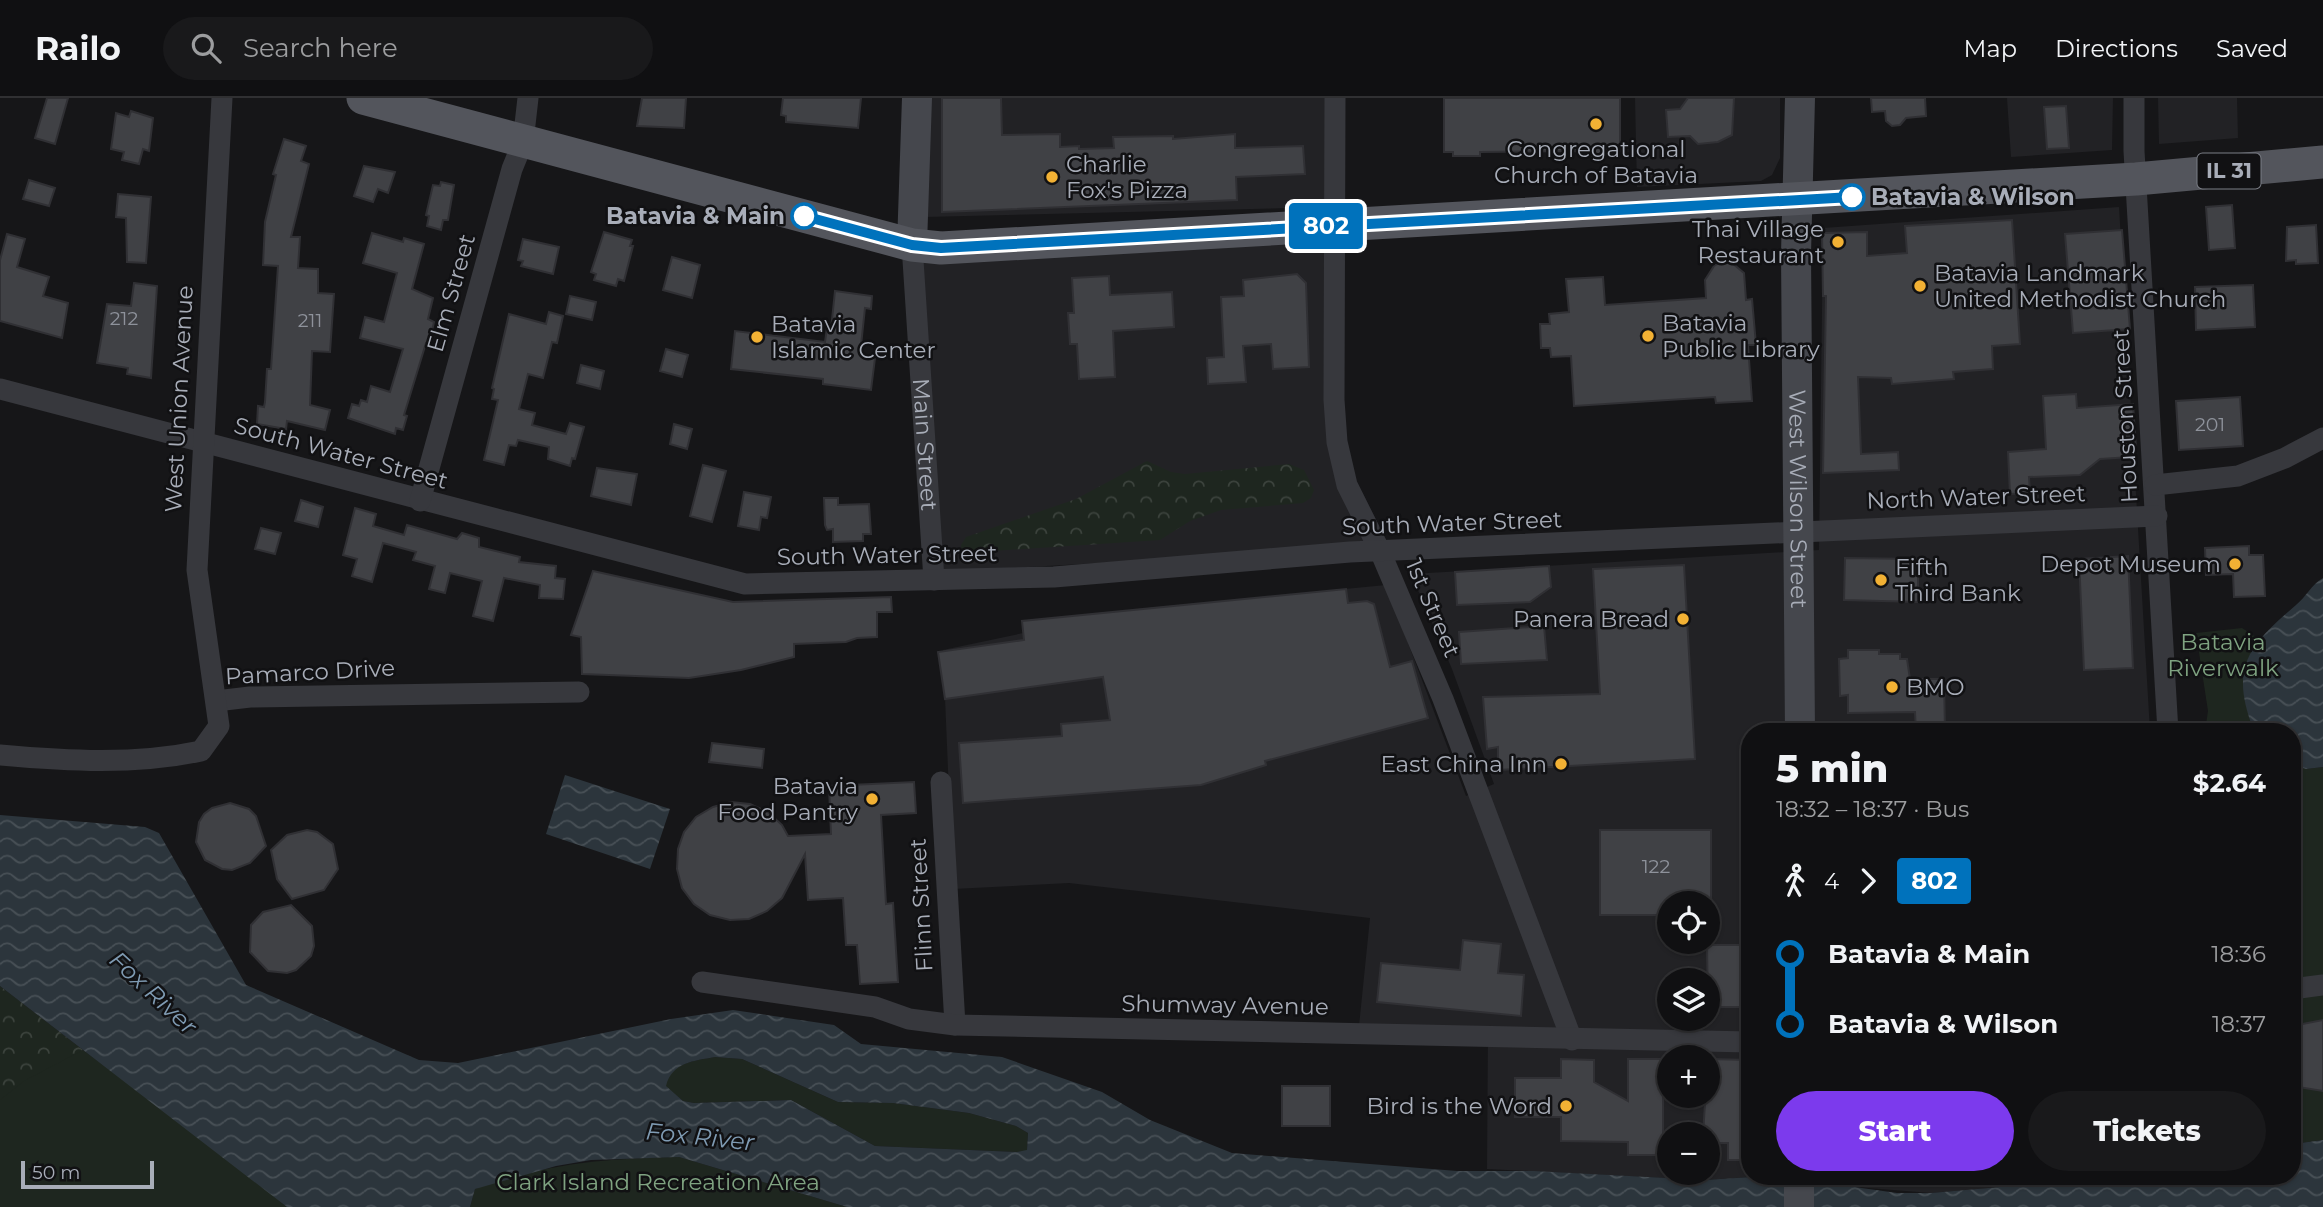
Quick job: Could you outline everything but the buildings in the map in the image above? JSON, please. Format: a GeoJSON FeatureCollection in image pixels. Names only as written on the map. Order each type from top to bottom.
{"type":"FeatureCollection","features":[{"type":"Feature","properties":{"kind":"main road","name":"IL 31"},"geometry":{"type":"LineString","coordinates":[[363,98],[912,245],[941,248],[2136,179],[2323,162]]}},
{"type":"Feature","properties":{"kind":"main road","name":"Main Street"},"geometry":{"type":"LineString","coordinates":[[912,245],[916,98]]}},
{"type":"Feature","properties":{"kind":"main road","name":"West Wilson Street"},"geometry":{"type":"LineString","coordinates":[[1800,98],[1796,247],[1800,723]]}},
{"type":"Feature","properties":{"kind":"main road"},"geometry":{"type":"LineString","coordinates":[[1799,1185],[1799,1207]]}},
{"type":"Feature","properties":{"kind":"street","name":"West Union Avenue"},"geometry":{"type":"LineString","coordinates":[[216,701],[197,570],[222,98]]}},
{"type":"Feature","properties":{"kind":"street","name":"Elm Street"},"geometry":{"type":"LineString","coordinates":[[420,501],[512,169],[523,142],[528,98]]}},
{"type":"Feature","properties":{"kind":"street","name":"1st Street"},"geometry":{"type":"LineString","coordinates":[[1335,98],[1334,400],[1337,442],[1347,485],[1380,551],[1447,710],[1572,1040]]}},
{"type":"Feature","properties":{"kind":"street","name":"Houston Street"},"geometry":{"type":"LineString","coordinates":[[2134,98],[2136,179],[2168,723]]}},
{"type":"Feature","properties":{"kind":"street","name":"Main Street"},"geometry":{"type":"LineString","coordinates":[[912,245],[934,580]]}},
{"type":"Feature","properties":{"kind":"street","name":"South Water Street"},"geometry":{"type":"LineString","coordinates":[[0,389],[745,584],[1054,577],[1380,551],[1572,544],[1798,531]]}},
{"type":"Feature","properties":{"kind":"street"},"geometry":{"type":"LineString","coordinates":[[2155,485],[2238,476],[2285,458],[2323,438]]}},
{"type":"Feature","properties":{"kind":"street","name":"North Water Street"},"geometry":{"type":"LineString","coordinates":[[1798,531],[2157,516]]}},
{"type":"Feature","properties":{"kind":"street","name":"Pamarco Drive"},"geometry":{"type":"LineString","coordinates":[[0,755],[50,759],[158,760],[201,751],[219,726],[216,701],[264,696],[579,692]]}},
{"type":"Feature","properties":{"kind":"street","name":"Flinn Street"},"geometry":{"type":"LineString","coordinates":[[941,782],[955,1025]]}},
{"type":"Feature","properties":{"kind":"street","name":"Shumway Avenue"},"geometry":{"type":"LineString","coordinates":[[702,982],[875,1007],[909,1019],[955,1025],[1741,1042]]}},
{"type":"Feature","properties":{"kind":"street"},"geometry":{"type":"LineString","coordinates":[[2301,988],[2323,985]]}},
{"type":"Feature","properties":{"kind":"shaded area"},"geometry":{"type":"Polygon","coordinates":[[[928,98],[1325,98],[1328,207],[924,217],[928,98]]]}},
{"type":"Feature","properties":{"kind":"shaded area"},"geometry":{"type":"Polygon","coordinates":[[[1635,98],[1780,98],[1780,158],[1772,175],[1761,181],[1637,187],[1635,98]]]}},
{"type":"Feature","properties":{"kind":"shaded area"},"geometry":{"type":"Polygon","coordinates":[[[2007,98],[2113,98],[2112,150],[2011,157],[2007,98]]]}},
{"type":"Feature","properties":{"kind":"shaded area"},"geometry":{"type":"Polygon","coordinates":[[[2158,98],[2237,98],[2238,138],[2159,144],[2158,98]]]}},
{"type":"Feature","properties":{"kind":"shaded area"},"geometry":{"type":"Polygon","coordinates":[[[2119,207],[2150,723],[1741,723],[1741,1178],[1720,1179],[1720,1122],[1657,1122],[1657,1178],[1487,1169],[1488,1029],[1359,1026],[1370,918],[1069,883],[953,889],[943,650],[1137,609],[1386,585],[1466,796],[1494,784],[1452,669],[1411,574],[1819,550],[1823,228],[2119,207]]]}},
{"type":"Feature","properties":{"kind":"shaded area"},"geometry":{"type":"Polygon","coordinates":[[[1329,234],[1327,401],[1368,548],[939,572],[917,255],[1329,234]]]}},
{"type":"Feature","properties":{"kind":"shaded area"},"geometry":{"type":"Polygon","coordinates":[[[1850,1185],[2022,1185],[1931,1193],[1850,1185]]]}},
{"type":"Feature","properties":{"kind":"green space"},"geometry":{"type":"Polygon","coordinates":[[[1147,461],[1171,472],[1185,474],[1289,464],[1304,470],[1314,490],[1311,498],[1303,503],[1221,510],[1190,521],[1160,540],[962,553],[961,545],[966,537],[1076,499],[1147,461]]]}},
{"type":"Feature","properties":{"kind":"green space","name":"Batavia Riverwalk"},"geometry":{"type":"Polygon","coordinates":[[[2242,628],[2259,639],[2248,661],[2244,684],[2252,723],[2206,723],[2208,711],[2196,633],[2242,628]]]}},
{"type":"Feature","properties":{"kind":"green space"},"geometry":{"type":"Polygon","coordinates":[[[2323,767],[2323,1140],[2301,1143],[2301,768],[2323,767]]]}},
{"type":"Feature","properties":{"kind":"green space"},"geometry":{"type":"Polygon","coordinates":[[[0,986],[83,1050],[0,1123],[0,986]]]}},
{"type":"Feature","properties":{"kind":"green space"},"geometry":{"type":"Polygon","coordinates":[[[83,1050],[216,1149],[287,1207],[0,1207],[0,1100],[24,1081],[83,1050]]]}},
{"type":"Feature","properties":{"kind":"green space","name":"Clark Island Recreation Area"},"geometry":{"type":"Polygon","coordinates":[[[715,1057],[742,1059],[838,1102],[893,1103],[969,1113],[1016,1126],[1028,1133],[1027,1151],[875,1146],[791,1100],[694,1103],[683,1101],[665,1086],[672,1072],[678,1067],[715,1057]]]}},
{"type":"Feature","properties":{"kind":"green space","name":"Clark Island Recreation Area"},"geometry":{"type":"Polygon","coordinates":[[[679,1157],[847,1207],[470,1207],[475,1189],[550,1168],[601,1161],[679,1157]]]}},
{"type":"Feature","properties":{"kind":"water"},"geometry":{"type":"Polygon","coordinates":[[[2323,578],[2323,767],[2306,769],[2301,767],[2301,723],[2251,723],[2243,690],[2248,659],[2255,646],[2323,578]]]}},
{"type":"Feature","properties":{"kind":"water"},"geometry":{"type":"Polygon","coordinates":[[[565,775],[670,809],[650,869],[546,834],[565,775]]]}},
{"type":"Feature","properties":{"kind":"water","name":"Fox River"},"geometry":{"type":"Polygon","coordinates":[[[0,815],[145,827],[159,833],[246,985],[419,1060],[458,1063],[671,1019],[733,1010],[834,1025],[861,1044],[1002,1057],[1102,1092],[1150,1120],[1232,1153],[1457,1171],[1534,1171],[1657,1177],[1657,1185],[1720,1185],[1720,1179],[1741,1178],[1741,1185],[1850,1185],[1897,1193],[1931,1193],[2022,1185],[2301,1185],[2301,1143],[2323,1140],[2323,1207],[847,1207],[679,1157],[591,1160],[556,1166],[475,1189],[470,1207],[287,1207],[0,986],[0,815]],[[715,1057],[685,1064],[673,1072],[666,1086],[683,1101],[694,1103],[791,1100],[875,1146],[1017,1152],[1027,1150],[1028,1133],[1016,1126],[969,1113],[893,1103],[838,1102],[742,1059],[715,1057]]]}},
{"type":"Feature","properties":{"kind":"bus line","name":"802"},"geometry":{"type":"LineString","coordinates":[[804,216],[912,245],[941,248],[1852,197]]}},
{"type":"Feature","properties":{"kind":"place","name":"Congregational Church of Batavia"},"geometry":{"type":"Point","coordinates":[1596,124]}},
{"type":"Feature","properties":{"kind":"place","name":"Charlie Fox's Pizza"},"geometry":{"type":"Point","coordinates":[1052,177]}},
{"type":"Feature","properties":{"kind":"place","name":"Batavia & Wilson"},"geometry":{"type":"Point","coordinates":[1852,197]}},
{"type":"Feature","properties":{"kind":"place","name":"Batavia & Main"},"geometry":{"type":"Point","coordinates":[804,216]}},
{"type":"Feature","properties":{"kind":"place","name":"Thai Village Restaurant"},"geometry":{"type":"Point","coordinates":[1838,242]}},
{"type":"Feature","properties":{"kind":"place","name":"Batavia Landmark United Methodist Church"},"geometry":{"type":"Point","coordinates":[1920,286]}},
{"type":"Feature","properties":{"kind":"place","name":"Batavia Public Library"},"geometry":{"type":"Point","coordinates":[1648,336]}},
{"type":"Feature","properties":{"kind":"place","name":"Batavia Islamic Center"},"geometry":{"type":"Point","coordinates":[757,337]}},
{"type":"Feature","properties":{"kind":"place","name":"Depot Museum"},"geometry":{"type":"Point","coordinates":[2235,564]}},
{"type":"Feature","properties":{"kind":"place","name":"Fifth Third Bank"},"geometry":{"type":"Point","coordinates":[1881,580]}},
{"type":"Feature","properties":{"kind":"place","name":"Panera Bread"},"geometry":{"type":"Point","coordinates":[1683,619]}},
{"type":"Feature","properties":{"kind":"place","name":"BMO"},"geometry":{"type":"Point","coordinates":[1892,687]}},
{"type":"Feature","properties":{"kind":"place","name":"East China Inn"},"geometry":{"type":"Point","coordinates":[1561,764]}},
{"type":"Feature","properties":{"kind":"place","name":"Batavia Food Pantry"},"geometry":{"type":"Point","coordinates":[872,799]}},
{"type":"Feature","properties":{"kind":"place","name":"Bird is the Word"},"geometry":{"type":"Point","coordinates":[1566,1106]}}]}
